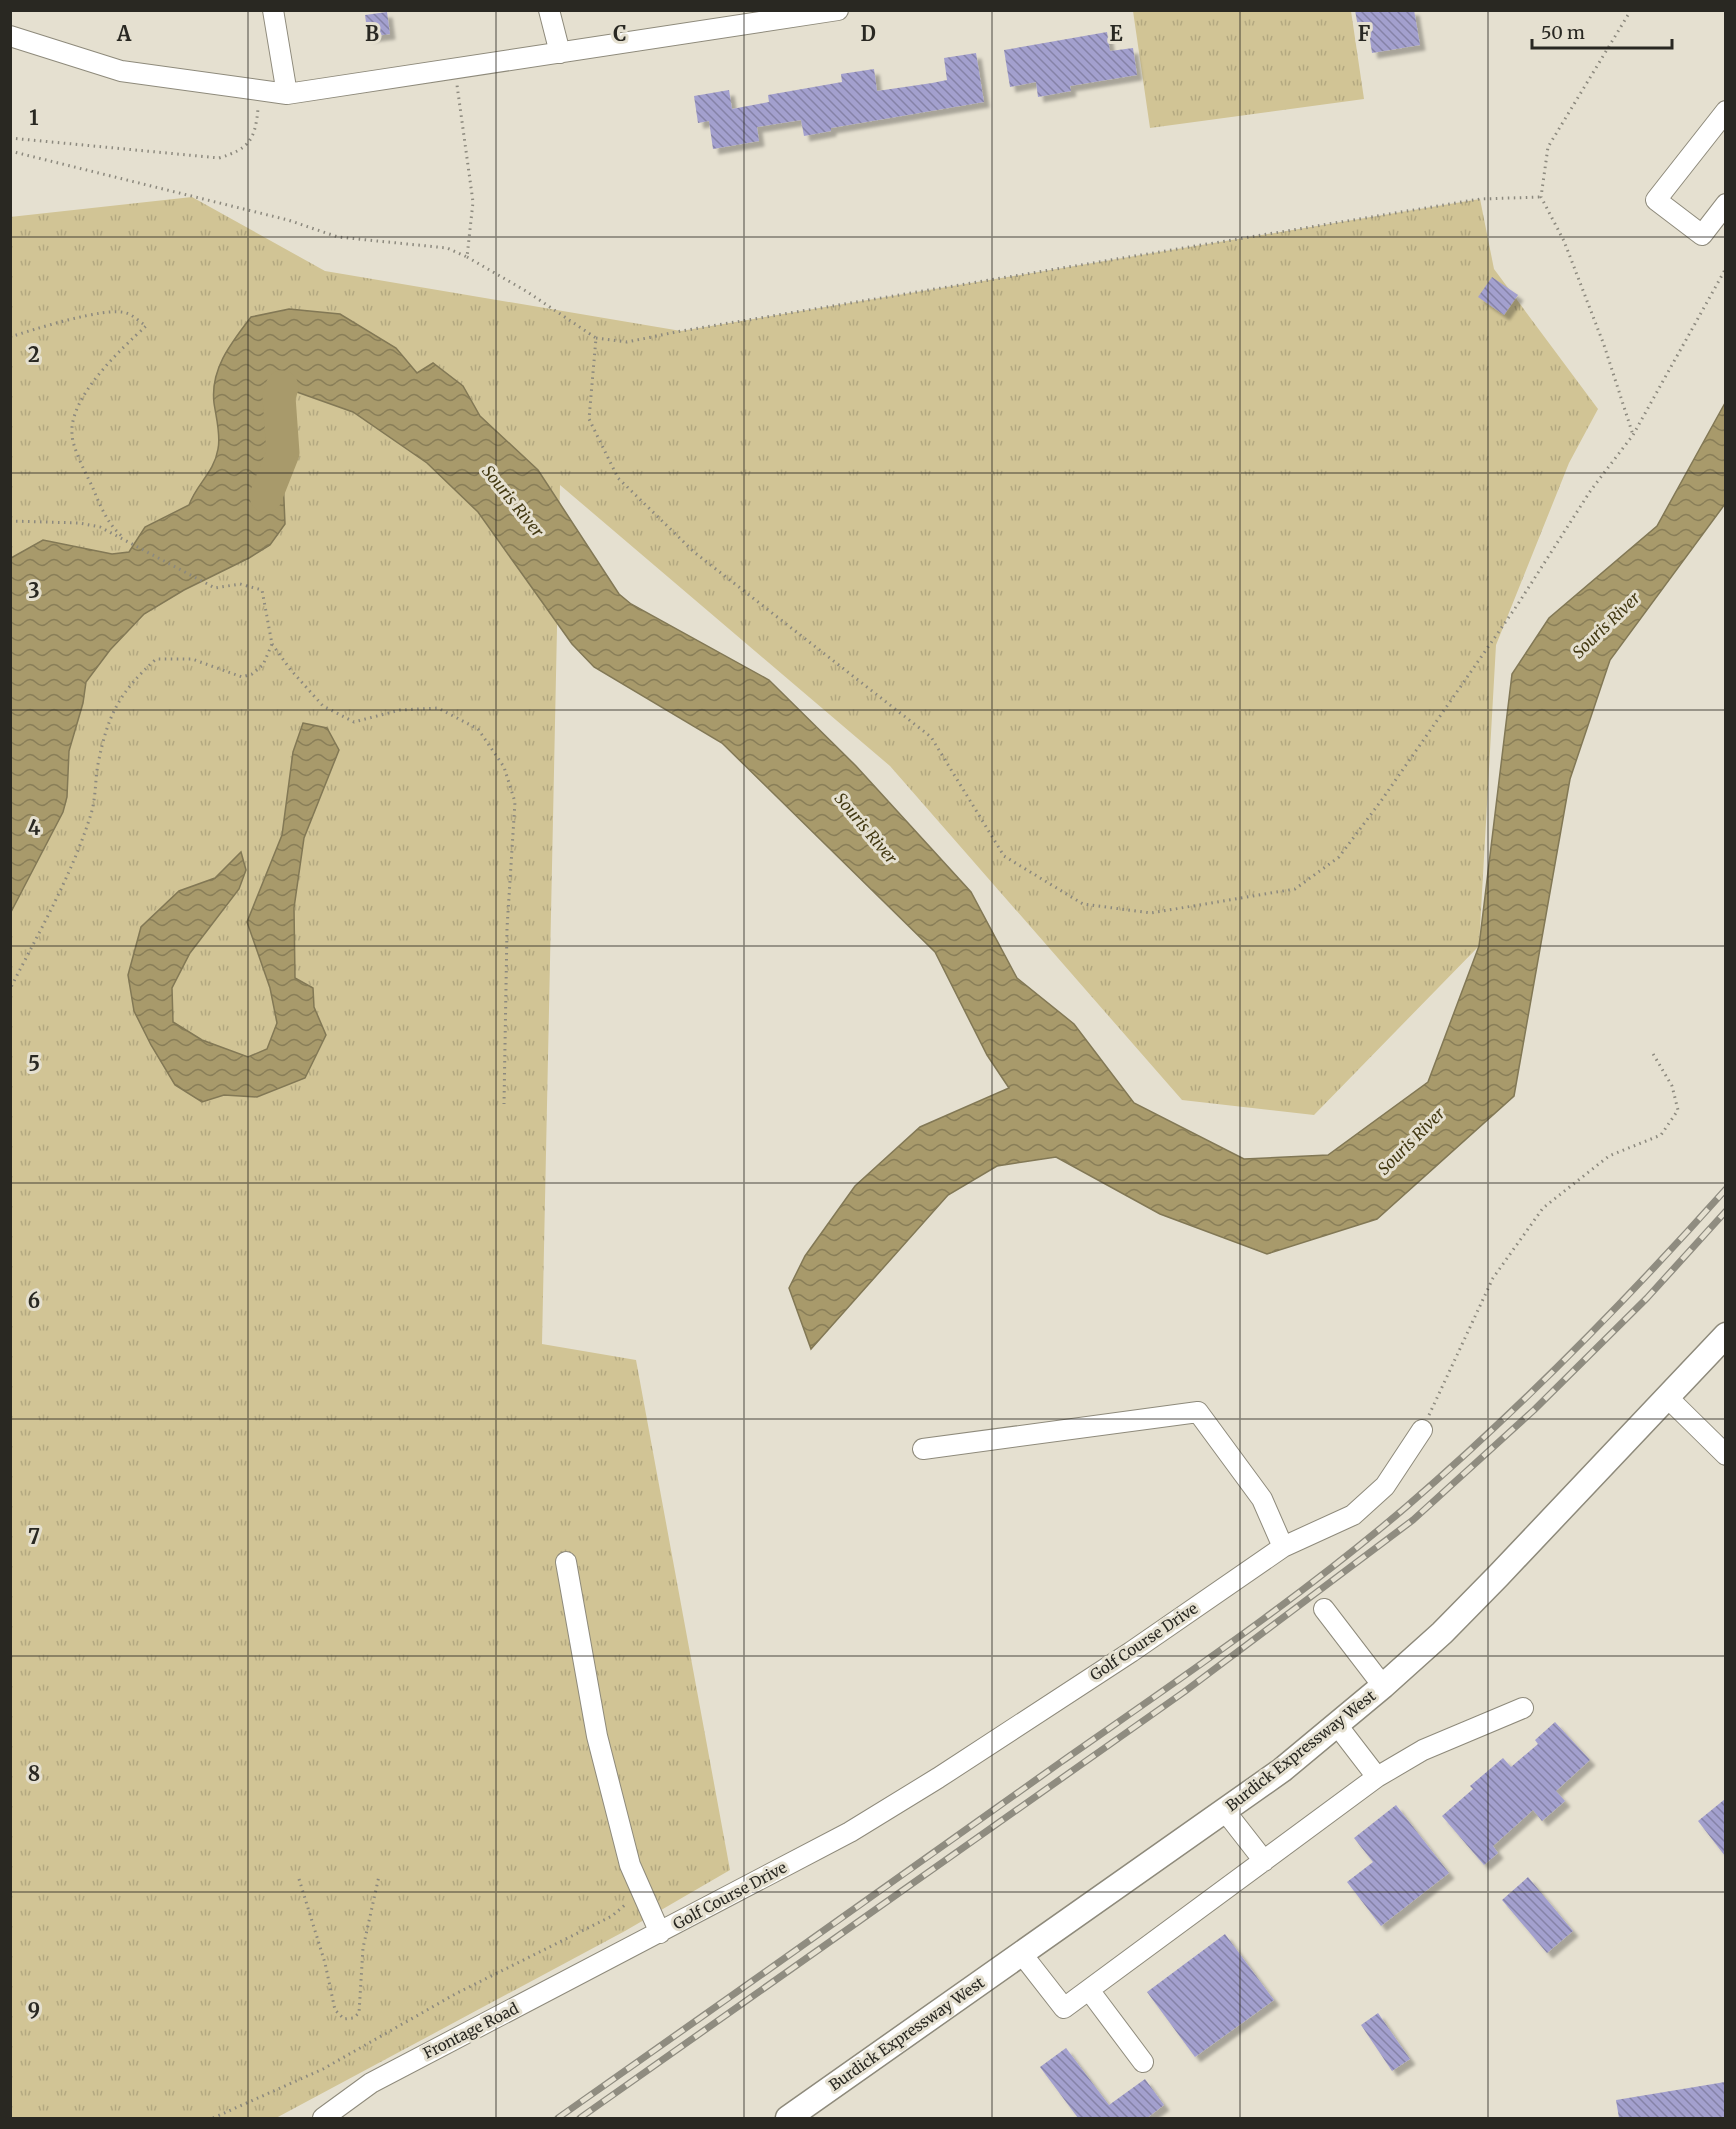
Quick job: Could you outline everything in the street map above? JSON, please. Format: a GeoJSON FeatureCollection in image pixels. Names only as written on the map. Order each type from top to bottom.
{"type":"FeatureCollection","features":[{"type":"Feature","properties":{"kind":"main road","name":"Burdick Expressway West"},"geometry":{"type":"LineString","coordinates":[[801,2115],[1021,1953],[1282,1770],[1337,1725],[1442,1633],[1725,1335]]}},
{"type":"Feature","properties":{"kind":"street"},"geometry":{"type":"LineString","coordinates":[[273,10],[287,94]]}},
{"type":"Feature","properties":{"kind":"street"},"geometry":{"type":"LineString","coordinates":[[549,10],[560,53]]}},
{"type":"Feature","properties":{"kind":"street"},"geometry":{"type":"LineString","coordinates":[[10,36],[121,71],[287,94],[838,10]]}},
{"type":"Feature","properties":{"kind":"street"},"geometry":{"type":"LineString","coordinates":[[1725,111],[1656,200],[1702,235],[1725,204]]}},
{"type":"Feature","properties":{"kind":"street"},"geometry":{"type":"LineString","coordinates":[[1667,1397],[1725,1455]]}},
{"type":"Feature","properties":{"kind":"street"},"geometry":{"type":"LineString","coordinates":[[922,1449],[1198,1412],[1262,1499],[1283,1547]]}},
{"type":"Feature","properties":{"kind":"street","name":"Golf Course Drive"},"geometry":{"type":"LineString","coordinates":[[624,1952],[850,1832],[938,1778],[1131,1652],[1283,1547],[1353,1515],[1385,1486],[1422,1430]]}},
{"type":"Feature","properties":{"kind":"street"},"geometry":{"type":"LineString","coordinates":[[566,1562],[597,1736],[630,1865],[660,1933]]}},
{"type":"Feature","properties":{"kind":"street"},"geometry":{"type":"LineString","coordinates":[[1324,1609],[1383,1686]]}},
{"type":"Feature","properties":{"kind":"street"},"geometry":{"type":"LineString","coordinates":[[1021,1953],[1064,2008],[1377,1777],[1422,1750],[1523,1708]]}},
{"type":"Feature","properties":{"kind":"street"},"geometry":{"type":"LineString","coordinates":[[1337,1725],[1377,1777]]}},
{"type":"Feature","properties":{"kind":"street"},"geometry":{"type":"LineString","coordinates":[[1225,1811],[1264,1861]]}},
{"type":"Feature","properties":{"kind":"street","name":"Frontage Road"},"geometry":{"type":"LineString","coordinates":[[323,2118],[371,2083],[624,1952]]}},
{"type":"Feature","properties":{"kind":"street"},"geometry":{"type":"LineString","coordinates":[[1089,1990],[1143,2062]]}},
{"type":"Feature","properties":{"kind":"path"},"geometry":{"type":"LineString","coordinates":[[1631,10],[1548,147],[1541,196],[1564,241],[1604,345],[1633,435]]}},
{"type":"Feature","properties":{"kind":"path"},"geometry":{"type":"LineString","coordinates":[[455,69],[473,202],[467,257]]}},
{"type":"Feature","properties":{"kind":"path"},"geometry":{"type":"LineString","coordinates":[[10,138],[219,158],[239,152],[251,141],[256,127],[259,91]]}},
{"type":"Feature","properties":{"kind":"path"},"geometry":{"type":"LineString","coordinates":[[10,151],[288,220],[338,237],[447,248],[526,291],[596,338],[627,342],[681,331],[1480,199],[1541,196]]}},
{"type":"Feature","properties":{"kind":"path"},"geometry":{"type":"LineString","coordinates":[[596,338],[589,419],[618,478],[694,552],[931,737],[1004,856],[1083,904],[1151,913],[1295,889],[1339,857],[1518,603],[1591,490],[1633,435],[1725,268]]}},
{"type":"Feature","properties":{"kind":"path"},"geometry":{"type":"LineString","coordinates":[[10,337],[41,326],[103,313],[124,312],[146,326],[95,378],[78,407],[72,434],[111,528],[129,542]]}},
{"type":"Feature","properties":{"kind":"path"},"geometry":{"type":"LineString","coordinates":[[10,520],[79,523],[100,527],[215,588],[240,584],[262,590],[272,644],[290,669],[323,706],[354,722],[400,710],[438,708],[478,729],[504,766],[515,802],[507,928],[504,1104]]}},
{"type":"Feature","properties":{"kind":"path"},"geometry":{"type":"LineString","coordinates":[[10,989],[66,877],[92,812],[98,764],[110,716],[130,683],[156,658],[192,659],[242,677],[252,674],[263,665],[272,644]]}},
{"type":"Feature","properties":{"kind":"path"},"geometry":{"type":"LineString","coordinates":[[1422,1430],[1493,1278],[1543,1208],[1610,1156],[1661,1135],[1678,1110],[1672,1086],[1652,1052]]}},
{"type":"Feature","properties":{"kind":"path"},"geometry":{"type":"LineString","coordinates":[[299,1879],[325,1963],[335,2010],[344,2019],[353,2018],[359,2013],[363,1948],[379,1876]]}},
{"type":"Feature","properties":{"kind":"path"},"geometry":{"type":"LineString","coordinates":[[213,2118],[323,2069],[457,1993],[612,1916],[641,1891]]}},
{"type":"Feature","properties":{"kind":"green space"},"geometry":{"type":"Polygon","coordinates":[[[1133,11],[1351,11],[1364,99],[1150,128],[1133,11]]]}},
{"type":"Feature","properties":{"kind":"green space"},"geometry":{"type":"Polygon","coordinates":[[[192,197],[325,271],[681,331],[1480,199],[1494,269],[1598,409],[1569,463],[1496,645],[1479,946],[1314,1115],[1182,1100],[890,766],[560,485],[542,1344],[636,1360],[730,1870],[625,1931],[276,2118],[11,2118],[10,217],[192,197]]]}},
{"type":"Feature","properties":{"kind":"water"},"geometry":{"type":"Polygon","coordinates":[[[289,309],[340,314],[396,348],[417,373],[433,363],[463,386],[480,416],[538,470],[619,594],[631,604],[769,680],[856,766],[971,892],[1017,978],[1074,1024],[1134,1103],[1244,1159],[1328,1155],[1428,1082],[1479,946],[1512,674],[1549,618],[1657,526],[1725,403],[1725,504],[1610,660],[1570,779],[1514,1096],[1377,1219],[1267,1254],[1160,1214],[1056,1157],[997,1166],[948,1195],[811,1349],[789,1288],[805,1256],[855,1186],[920,1127],[1009,1088],[987,1055],[935,952],[722,743],[594,667],[572,644],[478,512],[427,463],[353,412],[294,391],[281,431],[285,524],[270,545],[184,590],[144,614],[110,650],[86,682],[83,703],[69,751],[67,797],[63,812],[11,912],[11,558],[43,540],[112,554],[129,552],[145,527],[189,505],[213,465],[218,449],[219,432],[214,391],[215,379],[223,357],[251,317],[289,309]]]}},
{"type":"Feature","properties":{"kind":"water"},"geometry":{"type":"Polygon","coordinates":[[[303,723],[327,728],[339,750],[304,838],[294,908],[295,978],[313,988],[314,1007],[326,1035],[305,1078],[257,1097],[224,1095],[202,1102],[175,1085],[151,1045],[134,1011],[128,975],[141,927],[179,891],[215,878],[241,852],[246,870],[239,889],[190,953],[172,988],[173,1022],[202,1040],[248,1057],[267,1049],[277,1023],[270,988],[247,922],[282,835],[293,752],[303,723]]]}},
{"type":"Feature","properties":{"kind":"building"},"geometry":{"type":"Polygon","coordinates":[[[1355,10],[1414,10],[1420,45],[1372,53],[1368,25],[1358,27],[1355,10]]]}},
{"type":"Feature","properties":{"kind":"building"},"geometry":{"type":"Polygon","coordinates":[[[387,12],[390,34],[368,37],[365,15],[387,12]]]}},
{"type":"Feature","properties":{"kind":"building"},"geometry":{"type":"Polygon","coordinates":[[[1107,32],[1110,51],[1133,48],[1137,75],[1070,86],[1071,91],[1038,97],[1036,82],[1010,87],[1004,50],[1107,32]]]}},
{"type":"Feature","properties":{"kind":"building"},"geometry":{"type":"Polygon","coordinates":[[[976,53],[984,102],[831,128],[831,131],[804,136],[801,120],[757,127],[759,141],[713,149],[709,121],[698,123],[694,96],[729,90],[732,109],[769,102],[768,95],[842,82],[841,74],[874,69],[877,91],[932,83],[947,80],[944,58],[976,53]]]}},
{"type":"Feature","properties":{"kind":"building"},"geometry":{"type":"Polygon","coordinates":[[[1492,277],[1518,295],[1504,315],[1478,297],[1492,277]]]}},
{"type":"Feature","properties":{"kind":"building"},"geometry":{"type":"Polygon","coordinates":[[[1555,1722],[1590,1760],[1556,1791],[1565,1801],[1542,1821],[1533,1810],[1493,1846],[1498,1853],[1484,1865],[1442,1816],[1473,1789],[1470,1786],[1503,1758],[1511,1767],[1538,1744],[1535,1740],[1555,1722]]]}},
{"type":"Feature","properties":{"kind":"building"},"geometry":{"type":"Polygon","coordinates":[[[1725,1799],[1725,1856],[1698,1821],[1725,1799]]]}},
{"type":"Feature","properties":{"kind":"building"},"geometry":{"type":"Polygon","coordinates":[[[1396,1805],[1449,1873],[1381,1926],[1347,1882],[1373,1862],[1354,1838],[1396,1805]]]}},
{"type":"Feature","properties":{"kind":"building"},"geometry":{"type":"Polygon","coordinates":[[[1528,1877],[1573,1931],[1547,1953],[1502,1900],[1528,1877]]]}},
{"type":"Feature","properties":{"kind":"building"},"geometry":{"type":"Polygon","coordinates":[[[1225,1934],[1274,2000],[1195,2057],[1147,1992],[1225,1934]]]}},
{"type":"Feature","properties":{"kind":"building"},"geometry":{"type":"Polygon","coordinates":[[[1378,2013],[1410,2059],[1392,2071],[1361,2025],[1378,2013]]]}},
{"type":"Feature","properties":{"kind":"building"},"geometry":{"type":"Polygon","coordinates":[[[1066,2048],[1109,2105],[1145,2079],[1164,2105],[1147,2118],[1078,2118],[1040,2067],[1066,2048]]]}},
{"type":"Feature","properties":{"kind":"building"},"geometry":{"type":"Polygon","coordinates":[[[1725,2082],[1725,2117],[1619,2118],[1616,2100],[1725,2082]]]}},
{"type":"Feature","properties":{"kind":"waterway","name":"Souris River"},"geometry":{"type":"LineString","coordinates":[[266,496],[283,453],[279,397],[282,387]]}},
{"type":"Feature","properties":{"kind":"railway"},"geometry":{"type":"LineString","coordinates":[[558,2118],[1236,1639],[1323,1575],[1449,1470],[1531,1393],[1611,1313],[1726,1189]]}},
{"type":"Feature","properties":{"kind":"railway"},"geometry":{"type":"LineString","coordinates":[[580,2118],[1184,1692],[1413,1520],[1534,1410],[1647,1298],[1726,1211]]}}]}
